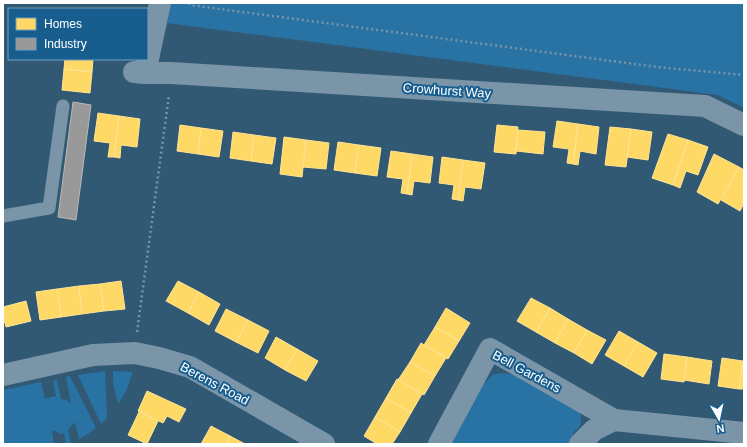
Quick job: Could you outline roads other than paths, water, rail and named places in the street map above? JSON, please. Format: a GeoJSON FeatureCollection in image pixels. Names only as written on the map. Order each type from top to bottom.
{"type":"FeatureCollection","features":[{"type":"Feature","properties":{"kind":"street","name":"Crowhurst Way"},"geometry":{"type":"LineString","coordinates":[[148,43],[160,3]]}},
{"type":"Feature","properties":{"kind":"street","name":"Crowhurst Way"},"geometry":{"type":"LineString","coordinates":[[143,60],[139,73],[171,73],[705,106],[744,125]]}},
{"type":"Feature","properties":{"kind":"street","name":"Bell Gardens"},"geometry":{"type":"LineString","coordinates":[[439,444],[490,349],[614,420]]}},
{"type":"Feature","properties":{"kind":"street","name":"Berens Road"},"geometry":{"type":"LineString","coordinates":[[3,375],[93,355],[135,352],[190,367],[324,444]]}},
{"type":"Feature","properties":{"kind":"street"},"geometry":{"type":"LineString","coordinates":[[580,444],[594,430],[614,420],[744,433]]}},
{"type":"Feature","properties":{"kind":"lane"},"geometry":{"type":"LineString","coordinates":[[3,216],[49,208],[63,106]]}}]}
